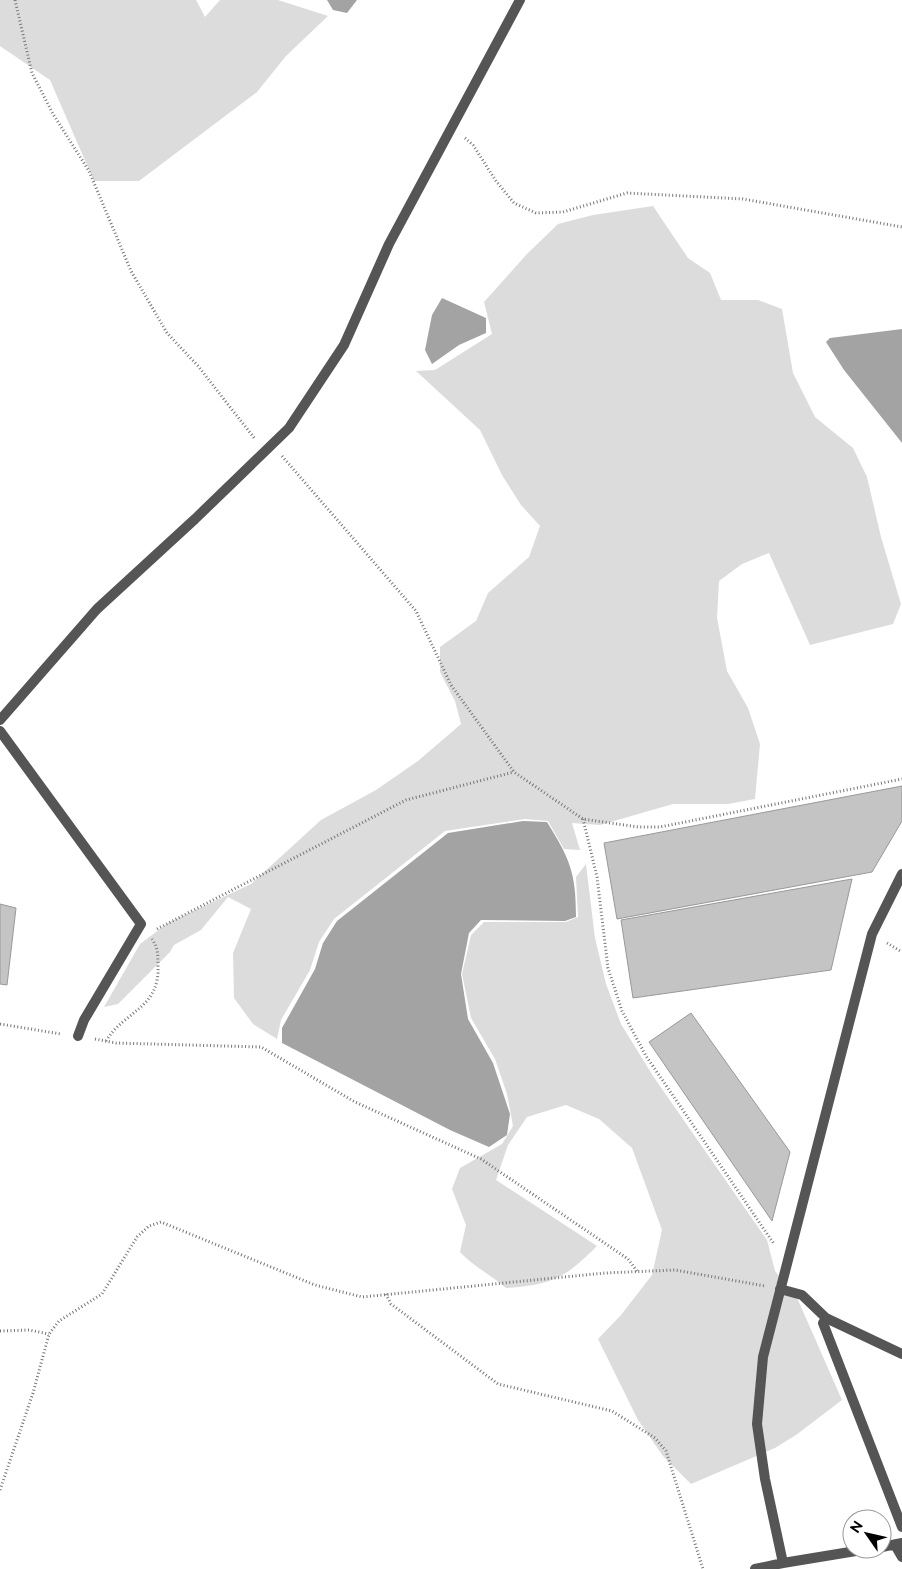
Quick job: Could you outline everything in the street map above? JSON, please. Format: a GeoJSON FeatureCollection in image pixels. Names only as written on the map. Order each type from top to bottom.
{"type":"FeatureCollection","features":[{"type":"Feature","properties":{"kind":"street"},"geometry":{"type":"LineString","coordinates":[[0,720],[97,609],[196,519],[288,428],[344,345],[389,244],[520,0]]}},
{"type":"Feature","properties":{"kind":"street"},"geometry":{"type":"LineString","coordinates":[[0,731],[141,924],[84,1020],[78,1036]]}},
{"type":"Feature","properties":{"kind":"street"},"geometry":{"type":"LineString","coordinates":[[783,1563],[765,1479],[757,1424],[763,1357],[872,934],[902,874]]}},
{"type":"Feature","properties":{"kind":"street"},"geometry":{"type":"LineString","coordinates":[[780,1290],[802,1296],[826,1318],[902,1354]]}},
{"type":"Feature","properties":{"kind":"street"},"geometry":{"type":"LineString","coordinates":[[826,1318],[823,1323],[902,1527]]}},
{"type":"Feature","properties":{"kind":"street"},"geometry":{"type":"LineString","coordinates":[[898,1544],[902,1558]]}},
{"type":"Feature","properties":{"kind":"street"},"geometry":{"type":"LineString","coordinates":[[755,1569],[842,1553]]}},
{"type":"Feature","properties":{"kind":"path"},"geometry":{"type":"LineString","coordinates":[[15,0],[32,73],[52,114],[88,171],[131,271],[167,333],[416,612],[451,684],[514,772],[583,819],[638,828],[660,827],[902,779]]}},
{"type":"Feature","properties":{"kind":"path"},"geometry":{"type":"LineString","coordinates":[[453,127],[473,145],[496,181],[514,203],[536,213],[563,212],[627,193],[743,199],[902,227]]}},
{"type":"Feature","properties":{"kind":"path"},"geometry":{"type":"LineString","coordinates":[[148,934],[406,800],[514,772]]}},
{"type":"Feature","properties":{"kind":"path"},"geometry":{"type":"LineString","coordinates":[[583,819],[597,877],[608,968],[622,1011],[646,1056],[775,1246],[789,1253]]}},
{"type":"Feature","properties":{"kind":"path"},"geometry":{"type":"LineString","coordinates":[[106,1041],[113,1030],[146,1003],[159,980],[157,948],[141,924]]}},
{"type":"Feature","properties":{"kind":"path"},"geometry":{"type":"LineString","coordinates":[[0,1024],[106,1041],[261,1048],[355,1102],[482,1159],[628,1259],[637,1272]]}},
{"type":"Feature","properties":{"kind":"path"},"geometry":{"type":"LineString","coordinates":[[0,1490],[33,1392],[49,1334],[59,1321],[102,1294],[137,1237],[149,1226],[162,1222],[315,1285],[362,1297],[482,1284],[675,1270],[780,1290]]}},
{"type":"Feature","properties":{"kind":"path"},"geometry":{"type":"LineString","coordinates":[[386,1294],[390,1304],[498,1384],[612,1411],[655,1438],[666,1451],[703,1569]]}},
{"type":"Feature","properties":{"kind":"path"},"geometry":{"type":"LineString","coordinates":[[0,1331],[30,1330],[49,1334]]}},
{"type":"Feature","properties":{"kind":"shaded area"},"geometry":{"type":"Polygon","coordinates":[[[0,0],[196,0],[205,17],[220,0],[278,0],[328,16],[286,56],[257,92],[139,181],[94,181],[50,80],[0,46],[0,0]]]}},
{"type":"Feature","properties":{"kind":"shaded area"},"geometry":{"type":"Polygon","coordinates":[[[327,0],[357,0],[347,13],[333,10],[327,0]]]}},
{"type":"Feature","properties":{"kind":"shaded area"},"geometry":{"type":"Polygon","coordinates":[[[653,206],[688,258],[710,273],[721,300],[758,300],[782,309],[793,373],[815,417],[853,448],[867,477],[881,537],[901,604],[893,624],[810,645],[769,553],[742,564],[719,581],[717,618],[727,671],[748,708],[760,744],[755,799],[728,804],[673,804],[600,825],[572,823],[580,850],[564,849],[548,821],[525,819],[445,831],[334,919],[319,942],[310,970],[281,1020],[277,1039],[253,1024],[234,998],[233,953],[251,909],[228,897],[201,930],[174,945],[170,952],[118,1004],[104,1007],[140,944],[168,923],[251,884],[321,820],[376,790],[418,761],[461,724],[455,701],[440,672],[440,647],[476,621],[488,593],[529,557],[540,526],[521,505],[502,475],[480,430],[416,371],[435,370],[492,334],[484,302],[526,255],[558,224],[593,215],[653,206]]]}},
{"type":"Feature","properties":{"kind":"shaded area"},"geometry":{"type":"Polygon","coordinates":[[[442,298],[486,318],[486,333],[459,345],[432,364],[425,350],[432,315],[442,298]]]}},
{"type":"Feature","properties":{"kind":"shaded area"},"geometry":{"type":"Polygon","coordinates":[[[902,329],[902,443],[844,370],[826,342],[830,338],[902,329]]]}},
{"type":"Feature","properties":{"kind":"shaded area"},"geometry":{"type":"Polygon","coordinates":[[[523,821],[547,822],[561,846],[573,877],[576,917],[565,921],[481,920],[469,933],[461,974],[468,1019],[493,1063],[510,1114],[507,1135],[489,1147],[450,1130],[282,1043],[282,1028],[315,969],[323,943],[337,921],[448,833],[523,821]]]}},
{"type":"Feature","properties":{"kind":"shaded area"},"geometry":{"type":"Polygon","coordinates":[[[586,864],[595,938],[606,984],[621,1024],[653,1076],[767,1240],[775,1271],[798,1300],[842,1400],[796,1435],[775,1448],[691,1484],[663,1456],[638,1420],[598,1339],[621,1315],[652,1275],[662,1230],[632,1148],[599,1119],[566,1105],[527,1117],[508,1145],[496,1180],[597,1246],[576,1266],[557,1278],[535,1285],[506,1288],[460,1252],[466,1225],[452,1189],[460,1168],[502,1144],[513,1126],[507,1094],[495,1059],[471,1018],[462,974],[471,935],[484,922],[566,922],[578,917],[576,877],[586,864]]]}},
{"type":"Feature","properties":{"kind":"building"},"geometry":{"type":"Polygon","coordinates":[[[902,786],[902,821],[872,872],[617,919],[604,843],[902,786]]]}},
{"type":"Feature","properties":{"kind":"building"},"geometry":{"type":"Polygon","coordinates":[[[852,879],[831,970],[633,998],[621,920],[852,879]]]}},
{"type":"Feature","properties":{"kind":"building"},"geometry":{"type":"Polygon","coordinates":[[[0,904],[16,908],[7,985],[0,984],[0,904]]]}},
{"type":"Feature","properties":{"kind":"building"},"geometry":{"type":"Polygon","coordinates":[[[691,1013],[790,1152],[772,1221],[649,1042],[691,1013]]]}}]}
